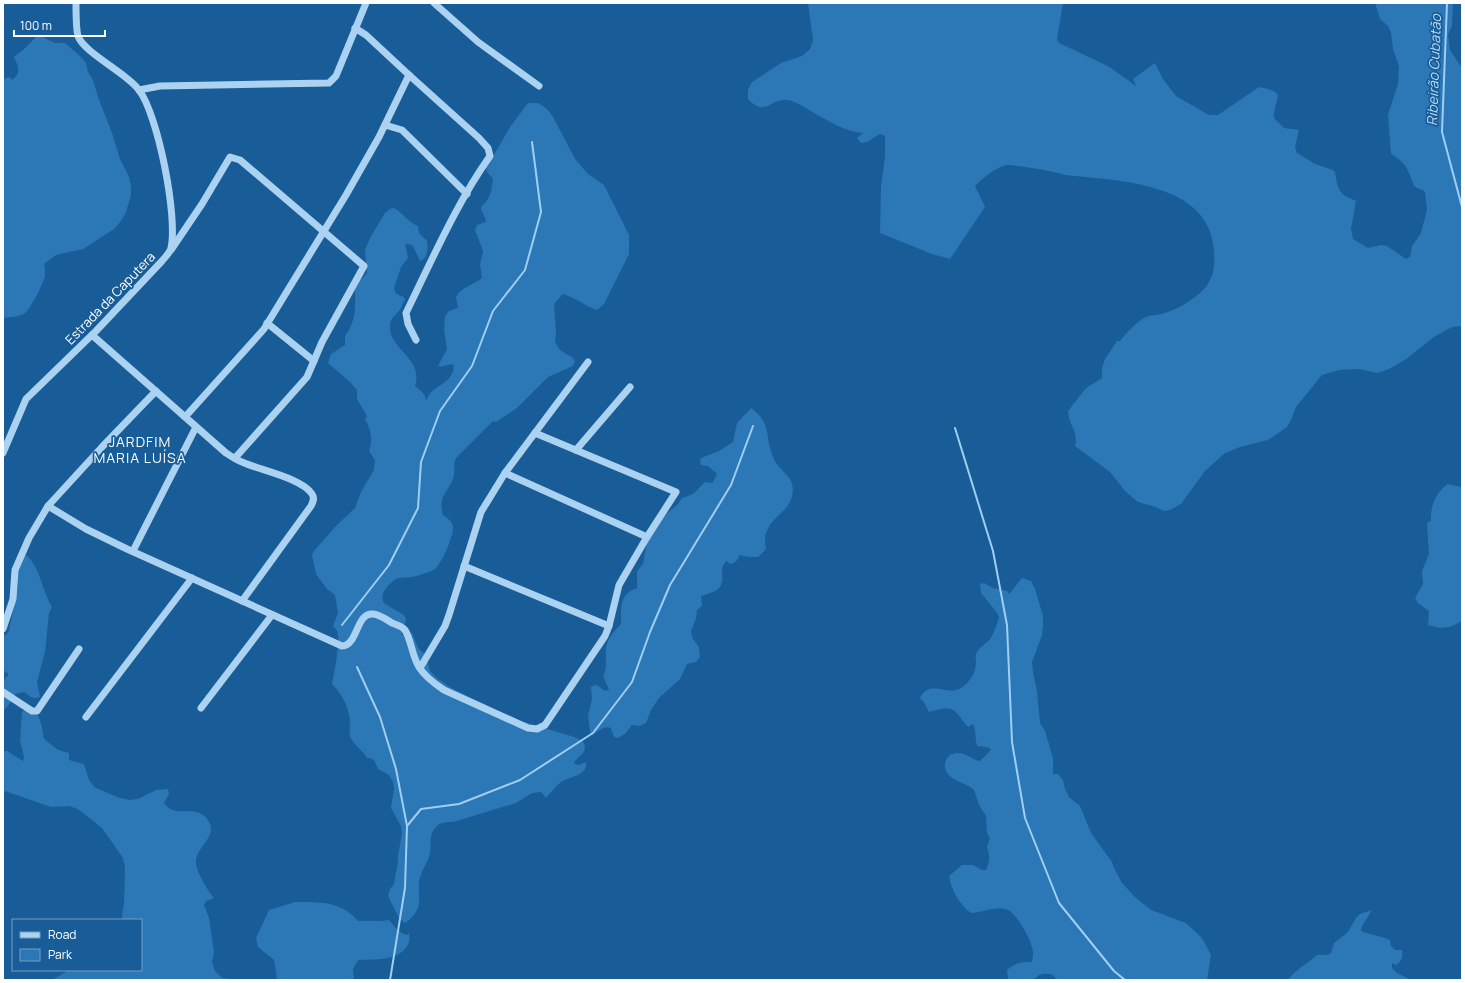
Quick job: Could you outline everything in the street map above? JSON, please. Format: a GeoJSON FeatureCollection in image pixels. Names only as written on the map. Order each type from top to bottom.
{"type":"FeatureCollection","features":[{"type":"Feature","properties":{"kind":"street","name":"Estrada da Caputera"},"geometry":{"type":"LineString","coordinates":[[3,453],[26,399],[92,335],[171,250],[172,217],[169,189],[150,111],[139,90],[123,75],[86,47],[78,36],[76,3]]}},
{"type":"Feature","properties":{"kind":"street"},"geometry":{"type":"LineString","coordinates":[[139,90],[160,86],[329,83],[336,76],[366,3]]}},
{"type":"Feature","properties":{"kind":"street"},"geometry":{"type":"LineString","coordinates":[[434,3],[478,42],[539,86]]}},
{"type":"Feature","properties":{"kind":"street"},"geometry":{"type":"LineString","coordinates":[[355,28],[366,35],[478,138],[488,148],[490,156],[477,174],[406,313],[408,324],[416,340]]}},
{"type":"Feature","properties":{"kind":"street"},"geometry":{"type":"LineString","coordinates":[[185,417],[241,355],[267,323],[354,182],[385,125],[409,75]]}},
{"type":"Feature","properties":{"kind":"street"},"geometry":{"type":"LineString","coordinates":[[385,125],[402,130],[467,194]]}},
{"type":"Feature","properties":{"kind":"street"},"geometry":{"type":"LineString","coordinates":[[171,250],[202,204],[230,157],[240,160],[364,266],[325,336],[307,377],[235,458]]}},
{"type":"Feature","properties":{"kind":"street"},"geometry":{"type":"LineString","coordinates":[[267,323],[314,361]]}},
{"type":"Feature","properties":{"kind":"street"},"geometry":{"type":"LineString","coordinates":[[92,335],[226,453],[242,462],[291,479],[306,488],[312,494],[314,500],[305,515],[242,601]]}},
{"type":"Feature","properties":{"kind":"street"},"geometry":{"type":"LineString","coordinates":[[420,668],[447,621],[481,512],[505,473],[588,362]]}},
{"type":"Feature","properties":{"kind":"street"},"geometry":{"type":"LineString","coordinates":[[576,450],[630,387]]}},
{"type":"Feature","properties":{"kind":"street"},"geometry":{"type":"LineString","coordinates":[[3,629],[13,599],[15,570],[29,538],[48,506],[102,447],[156,392]]}},
{"type":"Feature","properties":{"kind":"street"},"geometry":{"type":"LineString","coordinates":[[133,551],[196,426]]}},
{"type":"Feature","properties":{"kind":"street"},"geometry":{"type":"LineString","coordinates":[[48,506],[86,529],[342,646],[347,646],[350,644],[361,620],[366,615],[372,613],[402,627],[406,631],[413,656],[420,668],[432,682],[444,690],[528,728],[537,730],[545,725],[605,636],[609,626],[619,585],[647,537],[676,492],[535,433]]}},
{"type":"Feature","properties":{"kind":"street"},"geometry":{"type":"LineString","coordinates":[[505,473],[647,537]]}},
{"type":"Feature","properties":{"kind":"street"},"geometry":{"type":"LineString","coordinates":[[464,566],[609,626]]}},
{"type":"Feature","properties":{"kind":"street"},"geometry":{"type":"LineString","coordinates":[[86,717],[192,578]]}},
{"type":"Feature","properties":{"kind":"street"},"geometry":{"type":"LineString","coordinates":[[201,708],[272,615]]}},
{"type":"Feature","properties":{"kind":"street"},"geometry":{"type":"LineString","coordinates":[[3,692],[32,711],[37,711],[79,649]]}},
{"type":"Feature","properties":{"kind":"green space"},"geometry":{"type":"Polygon","coordinates":[[[808,3],[1063,3],[1057,39],[1059,43],[1108,66],[1136,86],[1133,79],[1155,63],[1163,79],[1176,96],[1209,115],[1218,115],[1259,87],[1269,89],[1277,94],[1278,97],[1274,111],[1274,118],[1284,128],[1299,130],[1295,147],[1297,153],[1315,164],[1333,170],[1335,172],[1340,191],[1345,196],[1356,201],[1351,229],[1353,239],[1368,248],[1381,245],[1387,246],[1406,259],[1410,257],[1412,246],[1420,235],[1422,229],[1427,210],[1425,192],[1414,186],[1404,164],[1391,154],[1388,115],[1398,84],[1399,66],[1393,49],[1391,32],[1388,26],[1380,19],[1375,3],[1453,3],[1452,26],[1448,35],[1450,50],[1462,68],[1462,326],[1452,327],[1434,337],[1405,360],[1378,373],[1359,369],[1340,370],[1322,375],[1296,407],[1287,427],[1268,440],[1240,447],[1225,453],[1205,471],[1181,504],[1170,510],[1164,511],[1138,502],[1125,491],[1110,472],[1075,446],[1076,436],[1068,416],[1068,411],[1086,388],[1102,378],[1102,368],[1105,359],[1117,341],[1120,341],[1131,328],[1144,318],[1162,314],[1178,308],[1201,292],[1209,283],[1213,272],[1214,250],[1208,227],[1196,210],[1178,198],[1157,189],[1134,183],[1065,175],[1036,168],[1006,165],[989,174],[975,186],[985,207],[950,259],[932,254],[880,233],[881,186],[885,157],[885,136],[880,134],[867,142],[861,143],[857,138],[863,133],[849,130],[835,124],[796,103],[781,100],[768,106],[759,107],[748,99],[748,90],[752,82],[781,63],[802,56],[810,49],[813,40],[808,3]]]}},
{"type":"Feature","properties":{"kind":"green space"},"geometry":{"type":"Polygon","coordinates":[[[38,35],[55,43],[65,43],[86,63],[120,159],[129,177],[131,195],[126,212],[114,229],[83,249],[56,255],[45,263],[44,280],[28,310],[25,313],[14,317],[3,318],[3,79],[10,77],[12,80],[17,75],[17,63],[14,57],[38,35]]]}},
{"type":"Feature","properties":{"kind":"green space"},"geometry":{"type":"Polygon","coordinates":[[[528,103],[538,103],[546,108],[552,115],[575,159],[588,174],[604,185],[629,235],[629,254],[604,304],[597,310],[563,294],[554,304],[556,333],[555,342],[560,350],[572,357],[575,361],[573,366],[548,377],[517,408],[496,422],[493,421],[456,458],[453,479],[443,497],[442,502],[443,515],[453,526],[452,536],[444,555],[438,566],[433,570],[424,574],[396,579],[387,587],[382,597],[385,604],[404,615],[406,619],[402,635],[408,632],[412,633],[418,648],[426,655],[430,671],[438,679],[453,689],[486,705],[493,710],[497,719],[508,717],[583,741],[585,746],[584,752],[574,762],[575,764],[579,765],[586,762],[586,767],[584,771],[577,776],[560,783],[546,798],[541,792],[532,793],[516,803],[438,825],[432,832],[429,857],[422,871],[419,882],[418,909],[415,914],[405,923],[399,918],[388,896],[390,889],[394,884],[402,834],[401,826],[391,808],[394,789],[393,782],[389,775],[378,769],[374,760],[367,758],[350,736],[350,720],[348,710],[342,696],[332,684],[337,657],[338,641],[337,631],[333,626],[338,613],[335,595],[327,589],[316,574],[312,555],[336,526],[355,508],[361,492],[374,470],[375,460],[369,451],[371,435],[365,419],[367,416],[357,399],[357,390],[328,363],[331,354],[345,345],[345,336],[352,324],[355,286],[367,273],[365,250],[370,238],[385,213],[394,208],[418,226],[419,233],[427,241],[427,253],[425,258],[420,261],[413,246],[405,244],[408,258],[401,267],[394,288],[396,294],[404,297],[405,300],[401,308],[391,320],[391,334],[395,342],[415,368],[415,386],[424,394],[426,401],[432,391],[448,380],[453,371],[454,365],[438,366],[447,349],[444,330],[445,316],[449,311],[458,308],[456,297],[458,294],[464,288],[482,278],[480,265],[483,251],[475,230],[477,225],[486,222],[481,207],[487,200],[492,188],[493,179],[487,172],[486,166],[510,127],[528,103]]]}},
{"type":"Feature","properties":{"kind":"green space"},"geometry":{"type":"Polygon","coordinates":[[[751,408],[762,419],[767,431],[770,450],[773,457],[792,483],[792,496],[788,506],[769,526],[765,537],[766,549],[758,557],[739,555],[734,563],[730,564],[727,561],[723,567],[722,581],[719,588],[713,592],[701,596],[702,606],[697,610],[691,632],[693,639],[699,647],[700,657],[696,662],[687,664],[680,679],[659,698],[651,710],[646,723],[640,726],[632,725],[625,734],[618,738],[614,737],[611,728],[608,727],[603,728],[591,735],[588,715],[592,699],[591,687],[597,685],[605,691],[609,690],[603,676],[606,666],[608,641],[621,624],[621,607],[624,598],[627,594],[637,588],[637,571],[643,564],[647,542],[663,517],[678,504],[682,498],[693,494],[705,482],[713,482],[717,474],[708,466],[701,465],[701,458],[719,451],[733,442],[737,423],[751,408]]]}},
{"type":"Feature","properties":{"kind":"green space"},"geometry":{"type":"Polygon","coordinates":[[[1448,484],[1462,487],[1462,621],[1450,627],[1440,628],[1428,625],[1429,611],[1418,603],[1415,598],[1423,584],[1422,571],[1429,554],[1427,523],[1431,521],[1433,505],[1437,495],[1448,484]]]}},
{"type":"Feature","properties":{"kind":"green space"},"geometry":{"type":"Polygon","coordinates":[[[26,555],[35,566],[52,607],[49,613],[45,652],[37,682],[40,697],[33,698],[24,692],[15,694],[13,700],[3,711],[3,680],[8,676],[8,673],[4,670],[3,636],[7,634],[9,630],[17,592],[18,571],[22,558],[26,555]]]}},
{"type":"Feature","properties":{"kind":"green space"},"geometry":{"type":"Polygon","coordinates":[[[1022,578],[1031,581],[1043,616],[1042,635],[1032,662],[1040,723],[1045,731],[1053,758],[1053,774],[1058,774],[1063,780],[1069,797],[1080,806],[1091,833],[1112,862],[1122,883],[1135,897],[1151,910],[1186,923],[1202,938],[1211,955],[1207,980],[1057,980],[1053,975],[1045,974],[1038,976],[1034,980],[1009,980],[1007,970],[1018,963],[1031,962],[1033,959],[1032,947],[1024,929],[1016,917],[1008,910],[999,908],[971,913],[963,906],[954,892],[949,876],[962,865],[973,865],[982,870],[986,870],[989,858],[987,847],[990,838],[987,833],[986,816],[979,805],[974,790],[948,774],[945,762],[947,758],[957,753],[980,761],[991,749],[977,746],[974,726],[971,724],[970,727],[967,726],[955,711],[948,708],[929,712],[924,702],[920,698],[924,692],[929,689],[934,688],[950,691],[961,688],[972,677],[976,663],[976,654],[991,638],[999,618],[998,614],[981,593],[980,584],[984,583],[993,588],[1007,591],[1009,594],[1022,578]]]}},
{"type":"Feature","properties":{"kind":"green space"},"geometry":{"type":"Polygon","coordinates":[[[33,709],[36,712],[42,727],[44,739],[58,750],[69,753],[69,760],[84,764],[89,780],[94,787],[117,797],[129,800],[138,799],[156,790],[168,789],[169,794],[164,803],[169,808],[200,813],[206,817],[210,824],[210,834],[199,853],[196,863],[203,881],[214,898],[206,901],[204,905],[209,918],[214,952],[212,962],[215,971],[222,978],[244,980],[52,980],[67,971],[142,971],[142,919],[122,919],[125,867],[123,858],[102,828],[78,809],[69,806],[51,807],[5,791],[3,793],[3,751],[7,751],[23,761],[24,758],[20,740],[22,712],[24,710],[33,709]]]}},
{"type":"Feature","properties":{"kind":"green space"},"geometry":{"type":"Polygon","coordinates":[[[295,902],[313,902],[337,906],[351,914],[358,921],[389,920],[401,933],[407,935],[409,933],[409,942],[400,953],[394,956],[379,959],[358,960],[353,969],[354,979],[356,980],[274,980],[277,978],[274,960],[258,947],[256,938],[269,910],[295,902]]]}},
{"type":"Feature","properties":{"kind":"green space"},"geometry":{"type":"Polygon","coordinates":[[[1372,910],[1362,926],[1361,931],[1388,939],[1390,940],[1391,946],[1395,950],[1402,950],[1400,962],[1396,965],[1392,963],[1392,968],[1397,973],[1411,980],[1288,980],[1317,955],[1328,955],[1331,953],[1334,943],[1348,932],[1356,918],[1360,914],[1372,910]]]}},
{"type":"Feature","properties":{"kind":"waterway","name":"Ribeirão Cubatão"},"geometry":{"type":"LineString","coordinates":[[1447,3],[1442,132],[1462,207]]}},
{"type":"Feature","properties":{"kind":"waterway"},"geometry":{"type":"LineString","coordinates":[[342,625],[389,565],[418,508],[421,462],[440,411],[472,366],[493,311],[525,270],[541,212],[532,142]]}},
{"type":"Feature","properties":{"kind":"waterway"},"geometry":{"type":"LineString","coordinates":[[407,826],[421,809],[459,804],[520,780],[593,733],[632,682],[650,632],[670,585],[731,485],[753,426]]}},
{"type":"Feature","properties":{"kind":"waterway"},"geometry":{"type":"LineString","coordinates":[[955,428],[993,551],[1007,625],[1012,742],[1025,818],[1059,903],[1114,971],[1125,980]]}},
{"type":"Feature","properties":{"kind":"waterway"},"geometry":{"type":"LineString","coordinates":[[357,667],[380,717],[396,769],[407,826],[405,888],[390,980]]}},
{"type":"Feature","properties":{"kind":"district","name":"JARDFIM MARIA LUÍSA"},"geometry":{"type":"Point","coordinates":[140,450]}}]}
